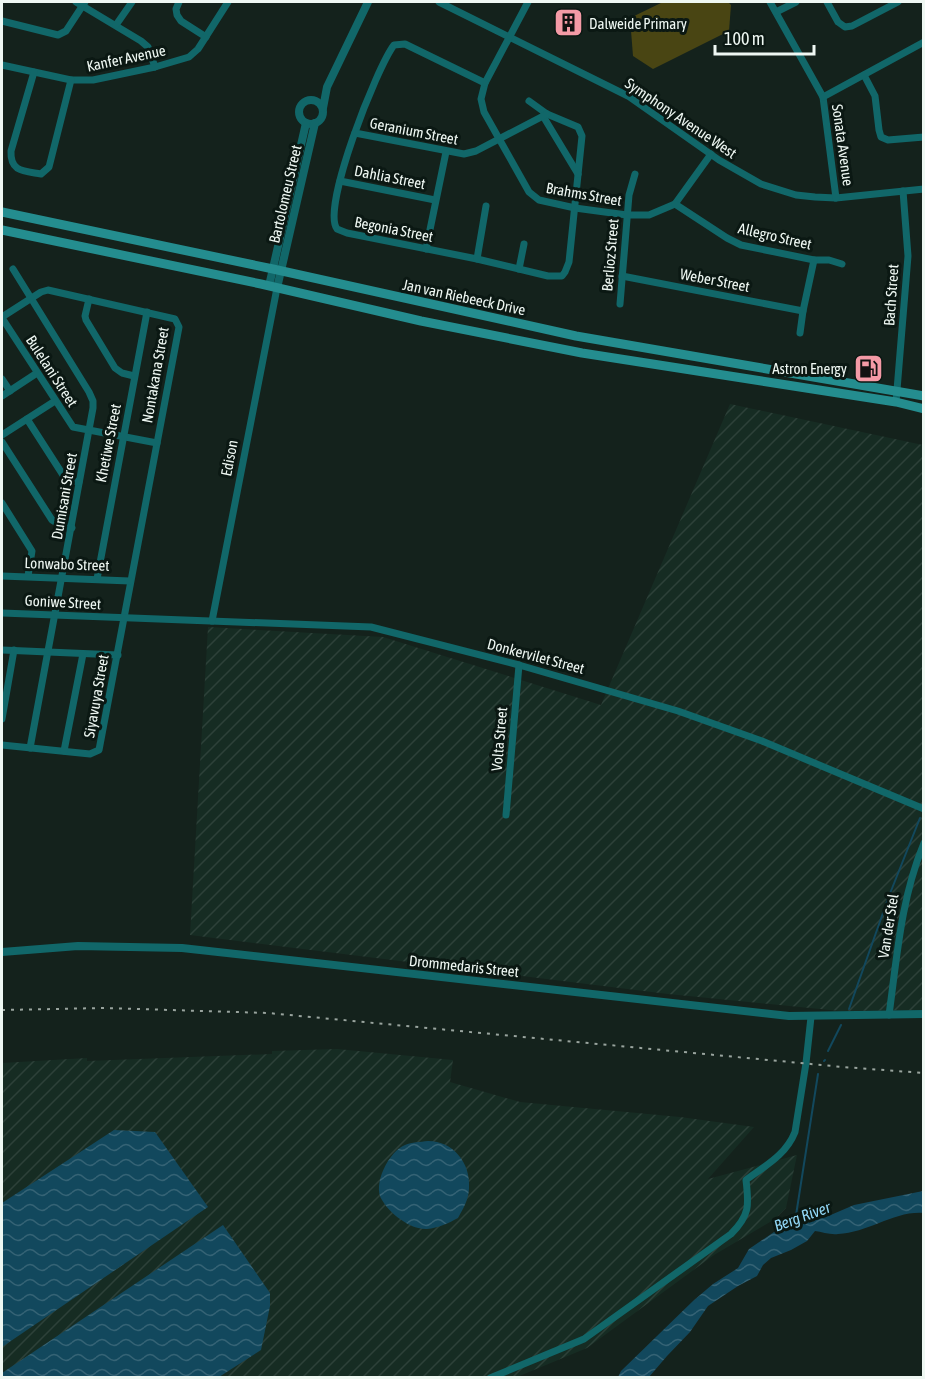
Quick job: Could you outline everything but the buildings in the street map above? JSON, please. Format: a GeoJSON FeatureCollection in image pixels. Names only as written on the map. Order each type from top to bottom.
{"type":"FeatureCollection","features":[{"type":"Feature","properties":{"kind":"main road","name":"Jan van Riebeeck Drive"},"geometry":{"type":"LineString","coordinates":[[2,212],[576,336],[924,396]]}},
{"type":"Feature","properties":{"kind":"main road"},"geometry":{"type":"LineString","coordinates":[[2,231],[273,287],[411,319],[582,353],[896,402],[924,409]]}},
{"type":"Feature","properties":{"kind":"street"},"geometry":{"type":"LineString","coordinates":[[116,25],[132,2]]}},
{"type":"Feature","properties":{"kind":"street"},"geometry":{"type":"LineString","coordinates":[[179,2],[176,9],[178,18],[206,37]]}},
{"type":"Feature","properties":{"kind":"street","name":"Kanfer Avenue"},"geometry":{"type":"LineString","coordinates":[[2,65],[70,80],[93,80],[155,67],[189,57],[198,50],[228,2]]}},
{"type":"Feature","properties":{"kind":"street"},"geometry":{"type":"LineString","coordinates":[[363,14],[368,2]]}},
{"type":"Feature","properties":{"kind":"street"},"geometry":{"type":"LineString","coordinates":[[363,14],[373,2]]}},
{"type":"Feature","properties":{"kind":"street","name":"Symphony Avenue West"},"geometry":{"type":"LineString","coordinates":[[439,2],[628,96],[748,178],[774,189],[806,196],[837,198],[924,189]]}},
{"type":"Feature","properties":{"kind":"street"},"geometry":{"type":"LineString","coordinates":[[508,37],[528,2]]}},
{"type":"Feature","properties":{"kind":"street","name":"Sonata Avenue"},"geometry":{"type":"LineString","coordinates":[[770,2],[823,97],[837,198]]}},
{"type":"Feature","properties":{"kind":"street"},"geometry":{"type":"LineString","coordinates":[[776,12],[796,2]]}},
{"type":"Feature","properties":{"kind":"street"},"geometry":{"type":"LineString","coordinates":[[826,2],[838,22],[845,27],[852,26],[898,2]]}},
{"type":"Feature","properties":{"kind":"street"},"geometry":{"type":"LineString","coordinates":[[2,21],[58,35],[66,31],[81,3],[145,44],[155,67]]}},
{"type":"Feature","properties":{"kind":"street","name":"Bartolomeu Street"},"geometry":{"type":"LineString","coordinates":[[327,87],[304,103],[299,111],[302,120],[310,123],[322,117],[327,87],[363,14]]}},
{"type":"Feature","properties":{"kind":"street","name":"Brahms Street"},"geometry":{"type":"LineString","coordinates":[[508,37],[485,83],[482,92],[482,106],[529,192],[546,202],[627,215],[649,215],[675,204]]}},
{"type":"Feature","properties":{"kind":"street"},"geometry":{"type":"LineString","coordinates":[[823,97],[924,42]]}},
{"type":"Feature","properties":{"kind":"street","name":"Begonia Street"},"geometry":{"type":"LineString","coordinates":[[485,83],[405,44],[397,44],[392,48],[378,73],[340,181],[333,218],[337,229],[554,277],[562,276],[569,262],[574,208]]}},
{"type":"Feature","properties":{"kind":"street"},"geometry":{"type":"LineString","coordinates":[[34,72],[11,151],[11,161],[14,166],[23,171],[41,174],[49,167],[70,80]]}},
{"type":"Feature","properties":{"kind":"street"},"geometry":{"type":"LineString","coordinates":[[864,75],[875,96],[881,137],[888,140],[924,137]]}},
{"type":"Feature","properties":{"kind":"street"},"geometry":{"type":"LineString","coordinates":[[308,100],[317,101],[323,108]]}},
{"type":"Feature","properties":{"kind":"street"},"geometry":{"type":"LineString","coordinates":[[529,101],[545,115],[578,174]]}},
{"type":"Feature","properties":{"kind":"street"},"geometry":{"type":"LineString","coordinates":[[545,115],[578,127],[580,131],[582,142],[574,208]]}},
{"type":"Feature","properties":{"kind":"street","name":"Geranium Street"},"geometry":{"type":"LineString","coordinates":[[355,133],[446,152],[469,154],[545,115]]}},
{"type":"Feature","properties":{"kind":"street","name":"Bartolomeu Street"},"geometry":{"type":"LineString","coordinates":[[273,287],[310,123]]}},
{"type":"Feature","properties":{"kind":"street"},"geometry":{"type":"LineString","coordinates":[[426,249],[446,152]]}},
{"type":"Feature","properties":{"kind":"street"},"geometry":{"type":"LineString","coordinates":[[675,204],[711,154]]}},
{"type":"Feature","properties":{"kind":"street","name":"Berlioz Street"},"geometry":{"type":"LineString","coordinates":[[620,304],[627,215],[631,185],[635,174]]}},
{"type":"Feature","properties":{"kind":"street","name":"Dahlia Street"},"geometry":{"type":"LineString","coordinates":[[340,181],[435,200]]}},
{"type":"Feature","properties":{"kind":"street","name":"Bach Street"},"geometry":{"type":"LineString","coordinates":[[896,402],[908,256],[903,191]]}},
{"type":"Feature","properties":{"kind":"street","name":"Allegro Street"},"geometry":{"type":"LineString","coordinates":[[675,204],[734,242],[842,264]]}},
{"type":"Feature","properties":{"kind":"street"},"geometry":{"type":"LineString","coordinates":[[477,260],[486,207]]}},
{"type":"Feature","properties":{"kind":"street"},"geometry":{"type":"LineString","coordinates":[[519,269],[524,244]]}},
{"type":"Feature","properties":{"kind":"street"},"geometry":{"type":"LineString","coordinates":[[800,333],[814,260]]}},
{"type":"Feature","properties":{"kind":"street","name":"Dumisani Street"},"geometry":{"type":"LineString","coordinates":[[14,269],[89,392],[93,408],[30,748]]}},
{"type":"Feature","properties":{"kind":"street","name":"Weber Street"},"geometry":{"type":"LineString","coordinates":[[622,276],[803,311]]}},
{"type":"Feature","properties":{"kind":"street","name":"Edison"},"geometry":{"type":"LineString","coordinates":[[212,621],[274,301],[273,287]]}},
{"type":"Feature","properties":{"kind":"street","name":"Nontakana Street"},"geometry":{"type":"LineString","coordinates":[[2,317],[41,291],[48,290],[175,319],[179,327],[123,619]]}},
{"type":"Feature","properties":{"kind":"street"},"geometry":{"type":"LineString","coordinates":[[89,299],[86,320],[109,359],[118,371],[135,376]]}},
{"type":"Feature","properties":{"kind":"street","name":"Khetiwe Street"},"geometry":{"type":"LineString","coordinates":[[97,579],[147,312]]}},
{"type":"Feature","properties":{"kind":"street","name":"Bulelani Street"},"geometry":{"type":"LineString","coordinates":[[2,317],[72,427],[157,442]]}},
{"type":"Feature","properties":{"kind":"street"},"geometry":{"type":"LineString","coordinates":[[2,396],[37,374]]}},
{"type":"Feature","properties":{"kind":"street"},"geometry":{"type":"LineString","coordinates":[[2,379],[9,391]]}},
{"type":"Feature","properties":{"kind":"street"},"geometry":{"type":"LineString","coordinates":[[2,435],[55,401]]}},
{"type":"Feature","properties":{"kind":"street"},"geometry":{"type":"LineString","coordinates":[[27,419],[63,475],[68,480],[80,482]]}},
{"type":"Feature","properties":{"kind":"street"},"geometry":{"type":"LineString","coordinates":[[2,442],[52,520],[72,528]]}},
{"type":"Feature","properties":{"kind":"street"},"geometry":{"type":"LineString","coordinates":[[2,503],[32,551],[28,576]]}},
{"type":"Feature","properties":{"kind":"street","name":"Lonwabo Street"},"geometry":{"type":"LineString","coordinates":[[2,576],[130,581]]}},
{"type":"Feature","properties":{"kind":"street","name":"Goniwe Street"},"geometry":{"type":"LineString","coordinates":[[2,613],[123,619]]}},
{"type":"Feature","properties":{"kind":"street","name":"Donkervilet Street"},"geometry":{"type":"LineString","coordinates":[[123,619],[370,627],[519,665],[671,708],[835,770],[924,809]]}},
{"type":"Feature","properties":{"kind":"street","name":"Siyavuya Street"},"geometry":{"type":"LineString","coordinates":[[2,745],[90,754],[99,750],[123,619]]}},
{"type":"Feature","properties":{"kind":"street"},"geometry":{"type":"LineString","coordinates":[[2,650],[117,655]]}},
{"type":"Feature","properties":{"kind":"street"},"geometry":{"type":"LineString","coordinates":[[2,719],[14,650]]}},
{"type":"Feature","properties":{"kind":"street"},"geometry":{"type":"LineString","coordinates":[[64,751],[83,654]]}},
{"type":"Feature","properties":{"kind":"street","name":"Volta Street"},"geometry":{"type":"LineString","coordinates":[[506,815],[519,665]]}},
{"type":"Feature","properties":{"kind":"street","name":"Van der Stel"},"geometry":{"type":"LineString","coordinates":[[889,1015],[904,905],[909,883],[924,843]]}},
{"type":"Feature","properties":{"kind":"street","name":"Drommedaris Street"},"geometry":{"type":"LineString","coordinates":[[2,952],[78,946],[182,948],[752,1013],[811,1017],[924,1014]]}},
{"type":"Feature","properties":{"kind":"street"},"geometry":{"type":"LineString","coordinates":[[490,1377],[570,1347],[584,1339],[739,1227],[748,1209],[746,1179],[777,1158],[791,1142],[795,1132],[811,1017]]}},
{"type":"Feature","properties":{"kind":"shaded area"},"geometry":{"type":"Polygon","coordinates":[[[663,2],[728,2],[731,5],[729,31],[653,69],[633,56],[630,18],[663,2]]]}},
{"type":"Feature","properties":{"kind":"shaded area"},"geometry":{"type":"Polygon","coordinates":[[[730,404],[923,445],[923,1010],[840,1011],[668,994],[190,935],[208,627],[383,637],[601,705],[730,404]]]}},
{"type":"Feature","properties":{"kind":"shaded area"},"geometry":{"type":"Polygon","coordinates":[[[337,1049],[453,1060],[450,1082],[520,1102],[680,1117],[754,1127],[708,1179],[797,1155],[786,1208],[775,1219],[714,1255],[587,1348],[517,1377],[2,1378],[2,1063],[87,1058],[87,1061],[272,1054],[272,1051],[337,1049]]]}},
{"type":"Feature","properties":{"kind":"water"},"geometry":{"type":"Polygon","coordinates":[[[114,1130],[155,1132],[208,1207],[2,1347],[2,1203],[114,1130]]]}},
{"type":"Feature","properties":{"kind":"water"},"geometry":{"type":"Polygon","coordinates":[[[428,1141],[445,1145],[459,1155],[467,1170],[469,1192],[458,1218],[435,1228],[421,1229],[396,1216],[382,1200],[379,1186],[388,1161],[399,1148],[410,1143],[428,1141]]]}},
{"type":"Feature","properties":{"kind":"water"},"geometry":{"type":"Polygon","coordinates":[[[923,1191],[923,1213],[902,1215],[849,1233],[832,1234],[815,1231],[807,1241],[771,1258],[763,1265],[757,1276],[708,1306],[690,1332],[649,1377],[618,1377],[621,1371],[693,1301],[713,1284],[738,1268],[749,1249],[777,1230],[826,1217],[854,1205],[923,1191]]]}},
{"type":"Feature","properties":{"kind":"water"},"geometry":{"type":"Polygon","coordinates":[[[223,1225],[270,1293],[270,1306],[261,1350],[219,1377],[2,1377],[2,1373],[223,1225]]]}},
{"type":"Feature","properties":{"kind":"waterway"},"geometry":{"type":"LineString","coordinates":[[849,1009],[889,896],[920,818]]}},
{"type":"Feature","properties":{"kind":"waterway"},"geometry":{"type":"LineString","coordinates":[[828,1051],[841,1025]]}},
{"type":"Feature","properties":{"kind":"waterway","name":"Berg River"},"geometry":{"type":"LineString","coordinates":[[794,1228],[818,1074]]}},
{"type":"Feature","properties":{"kind":"railway"},"geometry":{"type":"LineString","coordinates":[[2,1010],[105,1008],[268,1013],[924,1073]]}},
{"type":"Feature","properties":{"kind":"place","name":"Dalweide Primary"},"geometry":{"type":"Point","coordinates":[568,23]}},
{"type":"Feature","properties":{"kind":"place","name":"Astron Energy"},"geometry":{"type":"Point","coordinates":[868,368]}}]}
